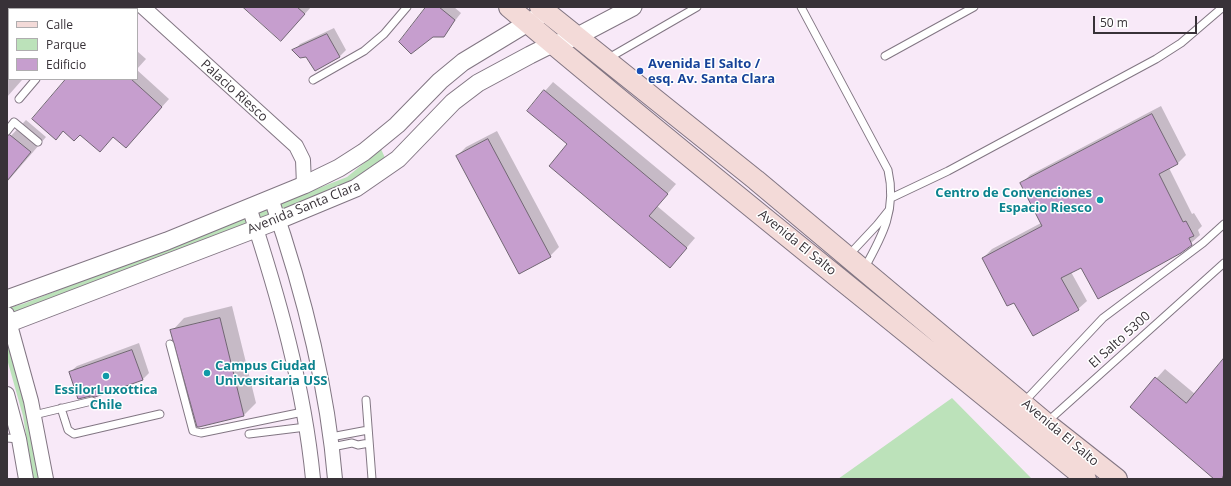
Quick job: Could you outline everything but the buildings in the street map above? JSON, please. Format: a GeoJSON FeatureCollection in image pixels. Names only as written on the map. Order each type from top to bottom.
{"type":"FeatureCollection","features":[{"type":"Feature","properties":{"kind":"main road","name":"Avenida El Salto"},"geometry":{"type":"LineString","coordinates":[[509,7],[552,45],[1017,410]]}},
{"type":"Feature","properties":{"kind":"main road","name":"Avenida El Salto"},"geometry":{"type":"LineString","coordinates":[[547,9],[576,37],[749,175],[864,270],[1039,429],[1086,479]]}},
{"type":"Feature","properties":{"kind":"main road","name":"Avenida El Salto"},"geometry":{"type":"LineString","coordinates":[[1039,429],[1116,479]]}},
{"type":"Feature","properties":{"kind":"street","name":"Palacio Riesco"},"geometry":{"type":"LineString","coordinates":[[143,7],[296,146],[303,160],[304,185]]}},
{"type":"Feature","properties":{"kind":"street","name":"Avenida Santa Clara"},"geometry":{"type":"LineString","coordinates":[[8,321],[338,197],[369,181],[386,169],[408,150],[453,102],[499,70],[552,45],[576,37],[633,7]]}},
{"type":"Feature","properties":{"kind":"street","name":"Avenida Santa Clara"},"geometry":{"type":"LineString","coordinates":[[7,299],[167,241],[304,185],[339,168],[364,152],[398,125],[451,72],[476,54],[528,23],[547,9]]}},
{"type":"Feature","properties":{"kind":"street"},"geometry":{"type":"LineString","coordinates":[[272,198],[298,280],[315,347],[331,442],[335,479]]}},
{"type":"Feature","properties":{"kind":"street"},"geometry":{"type":"LineString","coordinates":[[249,207],[284,326],[307,431],[313,479]]}},
{"type":"Feature","properties":{"kind":"street"},"geometry":{"type":"LineString","coordinates":[[8,321],[34,415],[46,479]]}},
{"type":"Feature","properties":{"kind":"street"},"geometry":{"type":"LineString","coordinates":[[7,394],[13,438],[26,479]]}},
{"type":"Feature","properties":{"kind":"street"},"geometry":{"type":"LineString","coordinates":[[307,431],[317,440],[321,439],[331,442]]}},
{"type":"Feature","properties":{"kind":"street"},"geometry":{"type":"LineString","coordinates":[[310,457],[331,442]]}},
{"type":"Feature","properties":{"kind":"lane"},"geometry":{"type":"LineString","coordinates":[[313,80],[364,51],[384,34],[407,7]]}},
{"type":"Feature","properties":{"kind":"lane"},"geometry":{"type":"LineString","coordinates":[[605,60],[697,7]]}},
{"type":"Feature","properties":{"kind":"lane"},"geometry":{"type":"LineString","coordinates":[[801,7],[888,170],[891,198],[886,228],[864,270]]}},
{"type":"Feature","properties":{"kind":"lane"},"geometry":{"type":"LineString","coordinates":[[885,56],[974,7]]}},
{"type":"Feature","properties":{"kind":"lane"},"geometry":{"type":"LineString","coordinates":[[891,198],[948,171],[1156,59],[1181,43],[1223,7]]}},
{"type":"Feature","properties":{"kind":"lane"},"geometry":{"type":"LineString","coordinates":[[19,99],[35,80]]}},
{"type":"Feature","properties":{"kind":"lane"},"geometry":{"type":"LineString","coordinates":[[7,131],[14,122],[38,142]]}},
{"type":"Feature","properties":{"kind":"lane"},"geometry":{"type":"LineString","coordinates":[[847,257],[877,225],[890,208]]}},
{"type":"Feature","properties":{"kind":"lane"},"geometry":{"type":"LineString","coordinates":[[1017,410],[1103,318],[1203,243],[1224,224]]}},
{"type":"Feature","properties":{"kind":"lane","name":"El Salto 5300"},"geometry":{"type":"LineString","coordinates":[[1039,429],[1224,263]]}},
{"type":"Feature","properties":{"kind":"lane"},"geometry":{"type":"LineString","coordinates":[[170,344],[193,431],[201,433],[303,412]]}},
{"type":"Feature","properties":{"kind":"lane"},"geometry":{"type":"LineString","coordinates":[[366,400],[372,479]]}},
{"type":"Feature","properties":{"kind":"lane"},"geometry":{"type":"LineString","coordinates":[[34,415],[92,401]]}},
{"type":"Feature","properties":{"kind":"lane"},"geometry":{"type":"LineString","coordinates":[[61,408],[68,430],[74,434],[160,414]]}},
{"type":"Feature","properties":{"kind":"lane"},"geometry":{"type":"LineString","coordinates":[[331,442],[368,430]]}},
{"type":"Feature","properties":{"kind":"lane"},"geometry":{"type":"LineString","coordinates":[[249,434],[307,431]]}},
{"type":"Feature","properties":{"kind":"lane"},"geometry":{"type":"LineString","coordinates":[[331,442],[352,443],[358,445],[369,443]]}},
{"type":"Feature","properties":{"kind":"green space"},"geometry":{"type":"Polygon","coordinates":[[[381,149],[386,160],[337,189],[7,318],[7,308],[23,304],[347,177],[381,149]]]}},
{"type":"Feature","properties":{"kind":"green space"},"geometry":{"type":"Polygon","coordinates":[[[9,345],[22,388],[39,479],[33,479],[23,416],[7,359],[7,346],[9,345]]]}},
{"type":"Feature","properties":{"kind":"green space"},"geometry":{"type":"Polygon","coordinates":[[[952,398],[1032,479],[838,479],[952,398]]]}},
{"type":"Feature","properties":{"kind":"place","name":"Avenida El Salto / esq. Av. Santa Clara"},"geometry":{"type":"Point","coordinates":[640,71]}},
{"type":"Feature","properties":{"kind":"place","name":"Centro de Convenciones Espacio Riesco"},"geometry":{"type":"Point","coordinates":[1100,200]}},
{"type":"Feature","properties":{"kind":"place","name":"Campus Ciudad Universitaria USS"},"geometry":{"type":"Point","coordinates":[207,373]}},
{"type":"Feature","properties":{"kind":"place","name":"EssilorLuxottica Chile"},"geometry":{"type":"Point","coordinates":[106,376]}}]}
